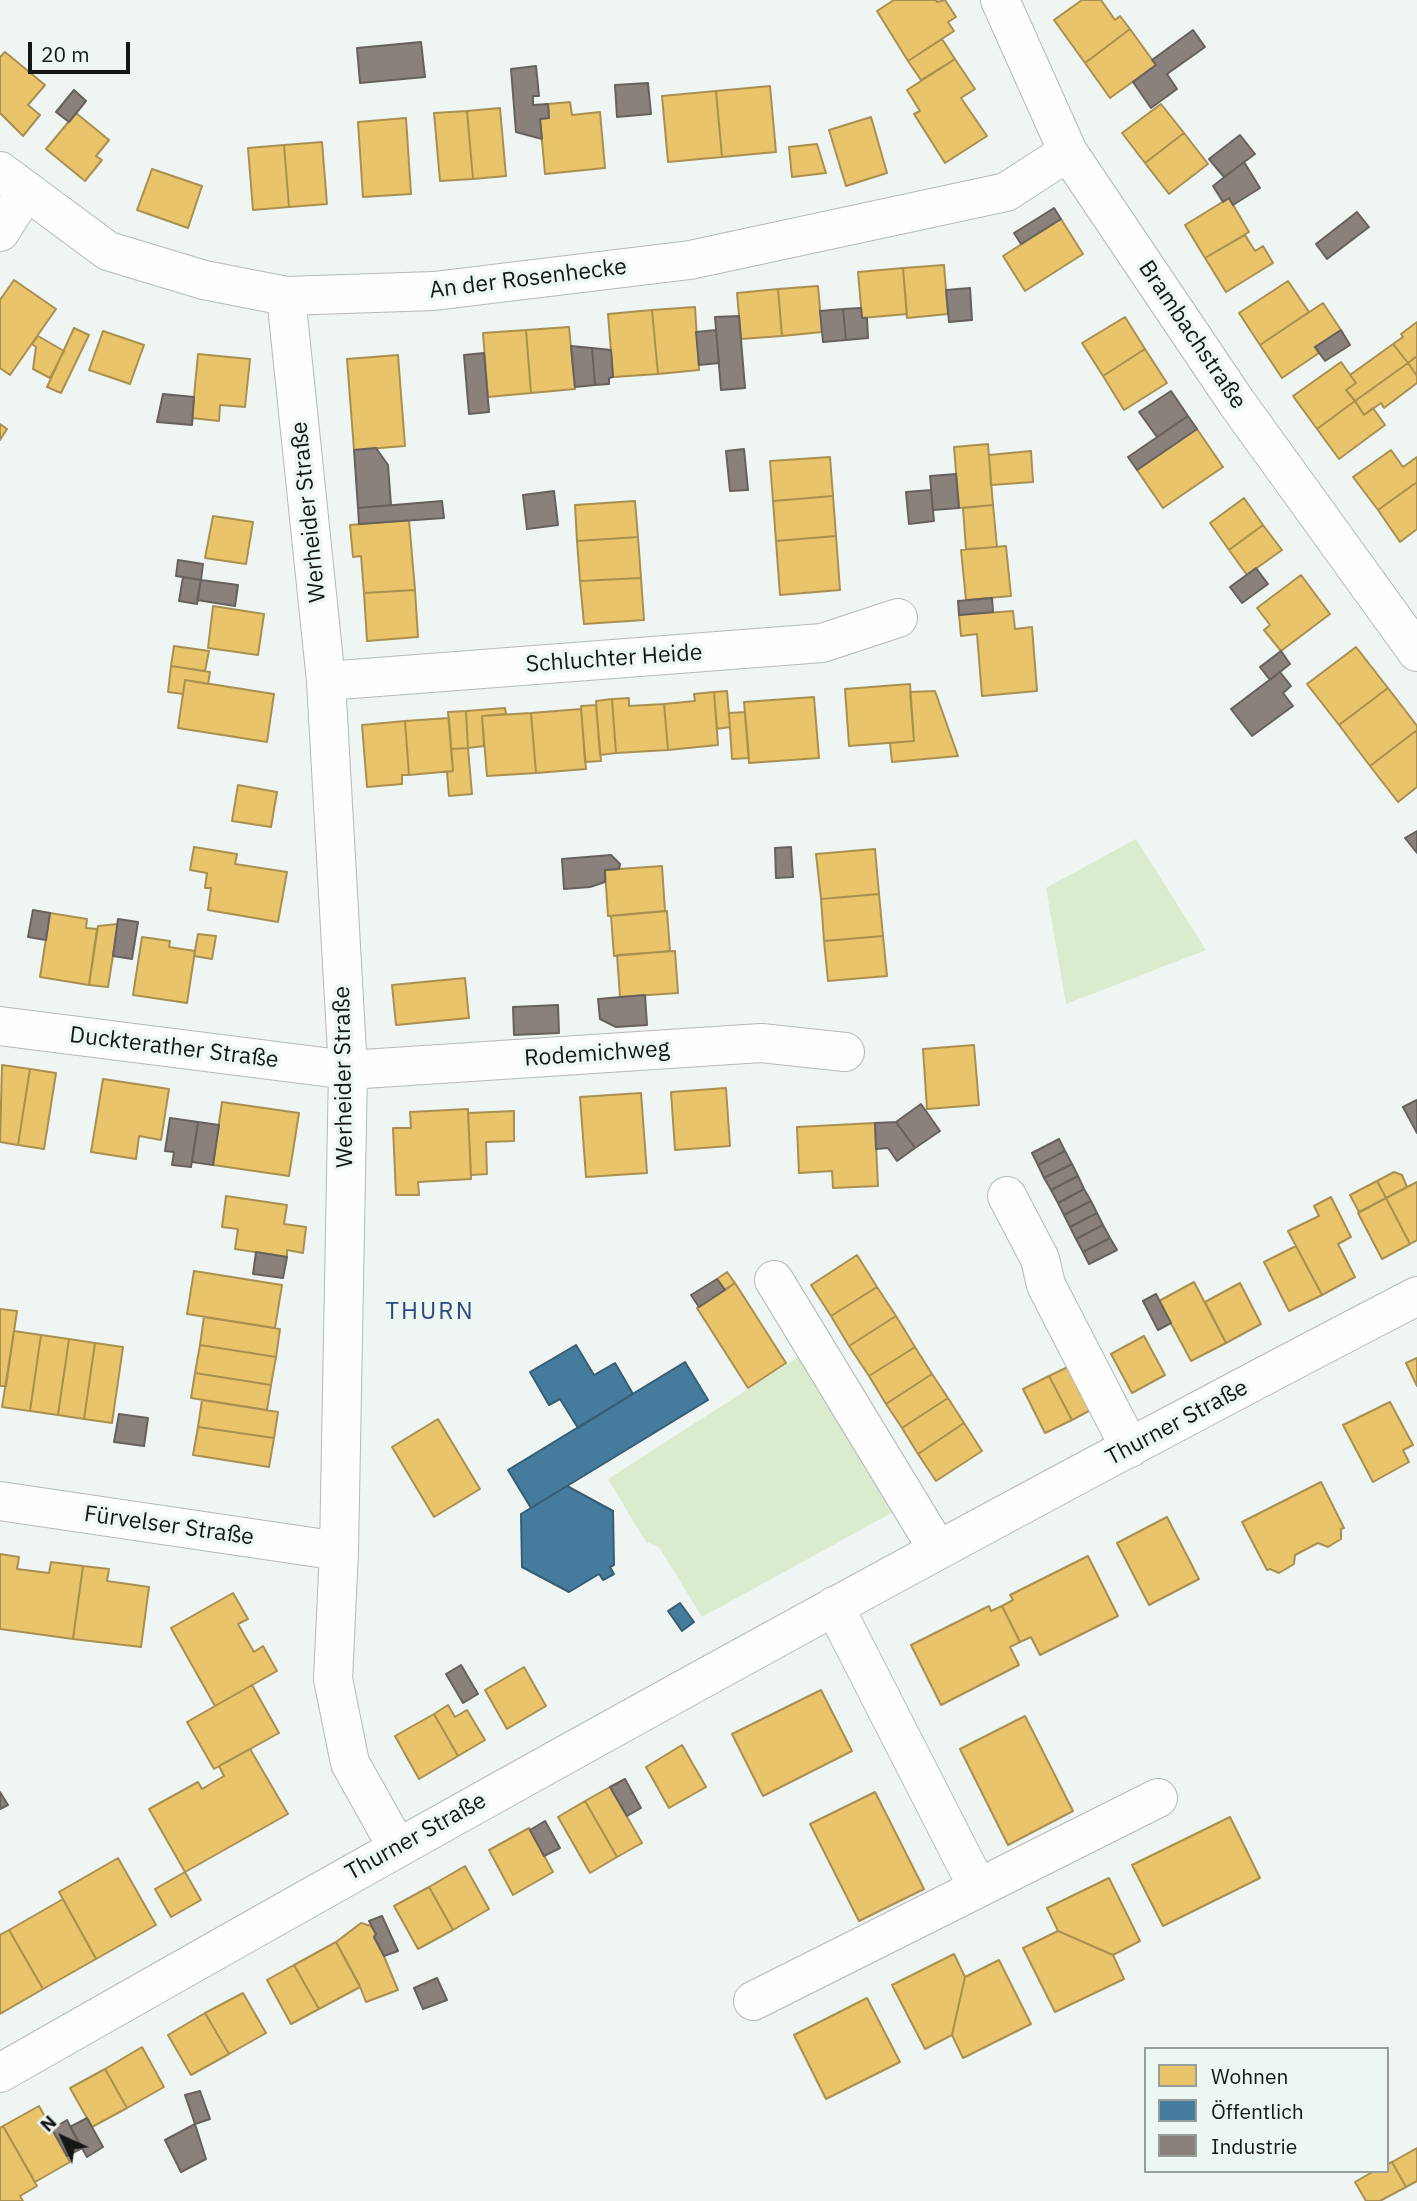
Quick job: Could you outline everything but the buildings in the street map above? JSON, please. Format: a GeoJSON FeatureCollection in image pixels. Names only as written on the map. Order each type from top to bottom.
{"type":"FeatureCollection","features":[{"type":"Feature","properties":{"kind":"street","name":"Brambachstraße"},"geometry":{"type":"LineString","coordinates":[[1000,0],[1068,152],[1237,402],[1417,652]]}},
{"type":"Feature","properties":{"kind":"street","name":"An der Rosenhecke"},"geometry":{"type":"LineString","coordinates":[[13,181],[108,251],[204,280],[286,296],[434,291],[690,260],[1006,192],[1068,152]]}},
{"type":"Feature","properties":{"kind":"street"},"geometry":{"type":"LineString","coordinates":[[0,232],[13,181]]}},
{"type":"Feature","properties":{"kind":"street","name":"Werheider Straße"},"geometry":{"type":"LineString","coordinates":[[286,296],[326,681],[348,1070],[339,1551],[333,1679],[350,1763],[397,1847]]}},
{"type":"Feature","properties":{"kind":"street","name":"Schluchter Heide"},"geometry":{"type":"LineString","coordinates":[[326,681],[822,643],[898,618]]}},
{"type":"Feature","properties":{"kind":"street","name":"Duckterather Straße"},"geometry":{"type":"LineString","coordinates":[[0,1026],[348,1070]]}},
{"type":"Feature","properties":{"kind":"street","name":"Rodemichweg"},"geometry":{"type":"LineString","coordinates":[[348,1070],[761,1043],[845,1052]]}},
{"type":"Feature","properties":{"kind":"street"},"geometry":{"type":"LineString","coordinates":[[1007,1196],[1040,1259],[1046,1285],[1130,1448]]}},
{"type":"Feature","properties":{"kind":"street"},"geometry":{"type":"LineString","coordinates":[[774,1280],[938,1550]]}},
{"type":"Feature","properties":{"kind":"street","name":"Thurner Straße"},"geometry":{"type":"LineString","coordinates":[[0,2073],[397,1847],[834,1606],[1417,1296]]}},
{"type":"Feature","properties":{"kind":"street","name":"Fürvelser Straße"},"geometry":{"type":"LineString","coordinates":[[0,1501],[339,1551]]}},
{"type":"Feature","properties":{"kind":"street"},"geometry":{"type":"LineString","coordinates":[[834,1606],[978,1888]]}},
{"type":"Feature","properties":{"kind":"street"},"geometry":{"type":"LineString","coordinates":[[753,2001],[1158,1798]]}},
{"type":"Feature","properties":{"kind":"green space"},"geometry":{"type":"Polygon","coordinates":[[[1136,839],[1206,950],[1066,1004],[1046,888],[1136,839]]]}},
{"type":"Feature","properties":{"kind":"green space"},"geometry":{"type":"Polygon","coordinates":[[[801,1355],[895,1511],[702,1617],[659,1547],[646,1542],[608,1479],[801,1355]]]}},
{"type":"Feature","properties":{"kind":"district","name":"THURN"},"geometry":{"type":"Point","coordinates":[430,1312]}}]}
